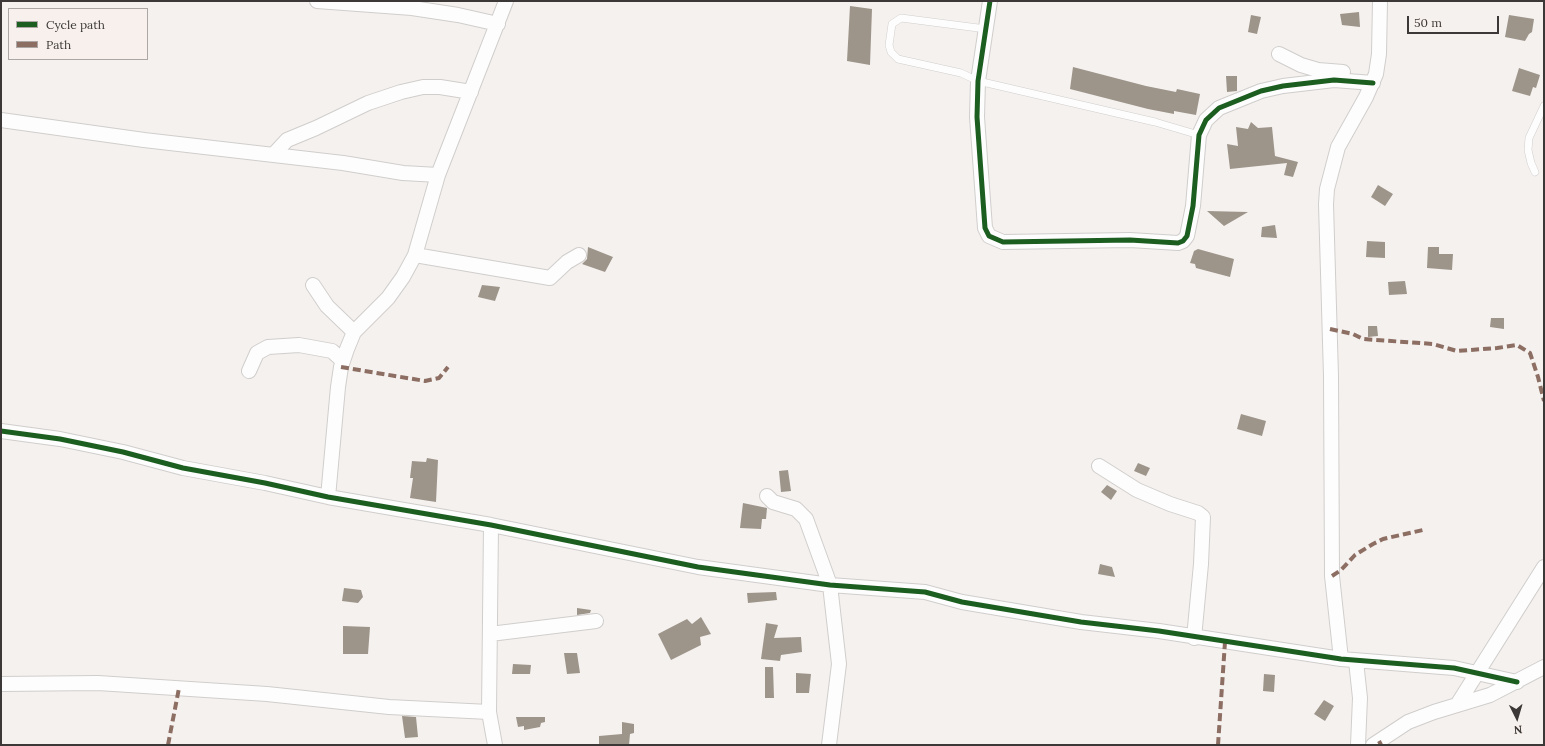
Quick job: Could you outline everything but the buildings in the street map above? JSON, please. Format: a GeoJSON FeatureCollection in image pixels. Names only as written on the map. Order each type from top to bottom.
{"type":"FeatureCollection","features":[{"type":"Feature","properties":{"kind":"street"},"geometry":{"type":"LineString","coordinates":[[317,1],[412,8],[458,15],[498,24]]}},
{"type":"Feature","properties":{"kind":"street"},"geometry":{"type":"LineString","coordinates":[[328,497],[338,387],[345,355],[354,332],[388,298],[403,277],[415,255],[438,175],[506,1]]}},
{"type":"Feature","properties":{"kind":"street"},"geometry":{"type":"LineString","coordinates":[[990,1],[978,81],[977,117],[984,222],[989,236],[1003,242],[1130,240],[1173,243],[1183,241],[1186,236],[1193,206],[1198,135],[1206,120],[1219,108],[1261,91],[1308,82],[1374,78]]}},
{"type":"Feature","properties":{"kind":"street"},"geometry":{"type":"LineString","coordinates":[[1341,659],[1332,576],[1331,546],[1331,369],[1326,204],[1327,189],[1338,147],[1374,78],[1379,54],[1380,1]]}},
{"type":"Feature","properties":{"kind":"street"},"geometry":{"type":"LineString","coordinates":[[1279,54],[1289,61],[1318,70],[1374,78]]}},
{"type":"Feature","properties":{"kind":"street"},"geometry":{"type":"LineString","coordinates":[[274,154],[287,140],[368,103],[401,92],[440,87],[471,92]]}},
{"type":"Feature","properties":{"kind":"street"},"geometry":{"type":"LineString","coordinates":[[1,120],[144,140],[274,154],[403,173],[438,175]]}},
{"type":"Feature","properties":{"kind":"street"},"geometry":{"type":"LineString","coordinates":[[415,255],[550,278],[567,262],[579,255]]}},
{"type":"Feature","properties":{"kind":"street"},"geometry":{"type":"LineString","coordinates":[[313,286],[327,306],[354,332]]}},
{"type":"Feature","properties":{"kind":"street"},"geometry":{"type":"LineString","coordinates":[[249,371],[257,353],[268,347],[299,345],[332,350],[345,355]]}},
{"type":"Feature","properties":{"kind":"street"},"geometry":{"type":"LineString","coordinates":[[1,431],[60,439],[183,468],[265,483],[328,497],[491,525],[698,566],[830,585],[924,592],[970,603],[1081,622],[1159,631],[1194,638],[1356,661],[1454,668],[1517,682]]}},
{"type":"Feature","properties":{"kind":"street"},"geometry":{"type":"LineString","coordinates":[[1099,466],[1137,490],[1170,504],[1198,513],[1202,517],[1201,564],[1194,638]]}},
{"type":"Feature","properties":{"kind":"street"},"geometry":{"type":"LineString","coordinates":[[767,496],[773,502],[796,509],[806,519],[830,585],[839,664],[829,745]]}},
{"type":"Feature","properties":{"kind":"street"},"geometry":{"type":"LineString","coordinates":[[491,525],[488,712],[495,745]]}},
{"type":"Feature","properties":{"kind":"street"},"geometry":{"type":"LineString","coordinates":[[1457,705],[1544,567]]}},
{"type":"Feature","properties":{"kind":"street"},"geometry":{"type":"LineString","coordinates":[[490,634],[596,621]]}},
{"type":"Feature","properties":{"kind":"street"},"geometry":{"type":"LineString","coordinates":[[1356,661],[1360,698],[1358,745]]}},
{"type":"Feature","properties":{"kind":"street"},"geometry":{"type":"LineString","coordinates":[[1373,745],[1408,722],[1490,695],[1544,667]]}},
{"type":"Feature","properties":{"kind":"street"},"geometry":{"type":"LineString","coordinates":[[1,684],[98,683],[267,694],[389,707],[488,712]]}},
{"type":"Feature","properties":{"kind":"lane"},"geometry":{"type":"LineString","coordinates":[[986,29],[901,18],[892,24],[889,36],[889,45],[891,52],[898,59],[960,73],[978,81],[1155,122],[1198,135]]}},
{"type":"Feature","properties":{"kind":"lane"},"geometry":{"type":"LineString","coordinates":[[1535,172],[1528,150],[1529,138],[1544,106]]}},
{"type":"Feature","properties":{"kind":"marked path"},"geometry":{"type":"LineString","coordinates":[[1330,329],[1353,334],[1363,339],[1433,344],[1457,351],[1517,345],[1530,353],[1544,401]]}},
{"type":"Feature","properties":{"kind":"marked path"},"geometry":{"type":"LineString","coordinates":[[341,367],[425,381],[439,378],[448,367]]}},
{"type":"Feature","properties":{"kind":"marked path"},"geometry":{"type":"LineString","coordinates":[[1332,576],[1341,570],[1355,555],[1373,544],[1383,539],[1423,530]]}},
{"type":"Feature","properties":{"kind":"marked path"},"geometry":{"type":"LineString","coordinates":[[1218,745],[1225,642]]}},
{"type":"Feature","properties":{"kind":"marked path"},"geometry":{"type":"LineString","coordinates":[[168,745],[179,688]]}},
{"type":"Feature","properties":{"kind":"marked path"},"geometry":{"type":"LineString","coordinates":[[1379,741],[1381,745]]}},
{"type":"Feature","properties":{"kind":"cycle path"},"geometry":{"type":"LineString","coordinates":[[990,1],[978,81],[977,117],[985,228],[989,236],[1003,242],[1130,240],[1178,243],[1183,241],[1187,236],[1193,206],[1199,135],[1206,120],[1219,108],[1261,91],[1283,86],[1334,80],[1373,83]]}},
{"type":"Feature","properties":{"kind":"cycle path"},"geometry":{"type":"LineString","coordinates":[[1,431],[60,439],[123,452],[183,468],[265,483],[328,497],[491,525],[698,567],[830,585],[925,592],[962,602],[1081,622],[1159,631],[1341,659],[1454,668],[1517,682]]}}]}
